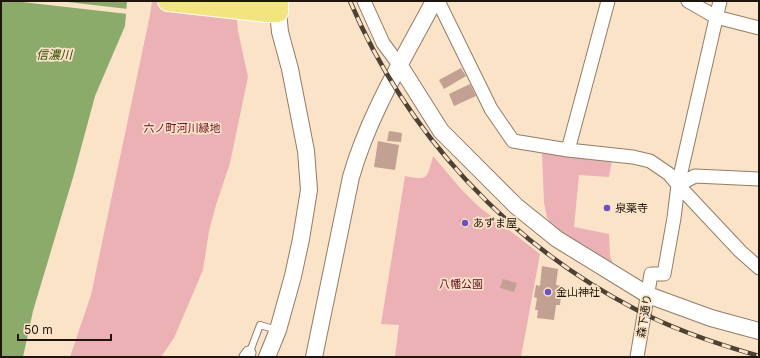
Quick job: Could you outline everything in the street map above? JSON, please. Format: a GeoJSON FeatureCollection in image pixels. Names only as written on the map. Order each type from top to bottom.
{"type":"FeatureCollection","features":[{"type":"Feature","properties":{"kind":"main road"},"geometry":{"type":"LineString","coordinates":[[168,1],[274,9]]}},
{"type":"Feature","properties":{"kind":"street"},"geometry":{"type":"LineString","coordinates":[[364,1],[383,43],[400,66],[441,131],[516,206],[557,240],[648,295],[711,318],[759,331]]}},
{"type":"Feature","properties":{"kind":"street"},"geometry":{"type":"LineString","coordinates":[[314,357],[351,177],[357,156],[375,113],[434,1]]}},
{"type":"Feature","properties":{"kind":"street"},"geometry":{"type":"LineString","coordinates":[[438,1],[491,109],[513,141],[568,150],[633,157],[650,161],[668,174],[740,251],[759,268]]}},
{"type":"Feature","properties":{"kind":"street"},"geometry":{"type":"LineString","coordinates":[[568,150],[608,1]]}},
{"type":"Feature","properties":{"kind":"street"},"geometry":{"type":"LineString","coordinates":[[688,1],[716,17],[759,28]]}},
{"type":"Feature","properties":{"kind":"street"},"geometry":{"type":"LineString","coordinates":[[678,185],[720,1]]}},
{"type":"Feature","properties":{"kind":"street"},"geometry":{"type":"LineString","coordinates":[[267,357],[278,330],[295,269],[309,190],[306,150],[290,69],[274,9]]}},
{"type":"Feature","properties":{"kind":"street"},"geometry":{"type":"LineString","coordinates":[[678,185],[695,176],[759,179]]}},
{"type":"Feature","properties":{"kind":"street","name":"森下通り"},"geometry":{"type":"LineString","coordinates":[[637,357],[651,274],[664,274],[678,185]]}},
{"type":"Feature","properties":{"kind":"lane"},"geometry":{"type":"LineString","coordinates":[[248,356],[260,325],[278,330]]}},
{"type":"Feature","properties":{"kind":"green space","name":"六ノ町河川緑地"},"geometry":{"type":"Polygon","coordinates":[[[152,1],[235,1],[238,31],[248,77],[230,163],[209,231],[203,270],[174,338],[161,357],[70,357],[91,295],[152,1]]]}},
{"type":"Feature","properties":{"kind":"green space"},"geometry":{"type":"Polygon","coordinates":[[[542,152],[612,160],[609,177],[579,175],[574,227],[609,234],[610,256],[616,271],[554,231],[547,217],[544,203],[542,152]]]}},
{"type":"Feature","properties":{"kind":"green space","name":"八幡公園"},"geometry":{"type":"Polygon","coordinates":[[[433,156],[461,189],[478,206],[540,254],[521,357],[395,356],[399,325],[381,324],[405,176],[423,178],[426,176],[433,156]]]}},
{"type":"Feature","properties":{"kind":"water","name":"信濃川"},"geometry":{"type":"Polygon","coordinates":[[[1,1],[127,1],[125,26],[95,96],[74,174],[33,311],[23,357],[1,357],[1,1]]]}},
{"type":"Feature","properties":{"kind":"pier"},"geometry":{"type":"Polygon","coordinates":[[[13,1],[59,1],[128,9],[128,14],[13,1]]]}},
{"type":"Feature","properties":{"kind":"building"},"geometry":{"type":"Polygon","coordinates":[[[461,68],[466,76],[444,89],[439,80],[461,68]]]}},
{"type":"Feature","properties":{"kind":"building"},"geometry":{"type":"Polygon","coordinates":[[[470,84],[476,96],[454,106],[449,94],[470,84]]]}},
{"type":"Feature","properties":{"kind":"building"},"geometry":{"type":"Polygon","coordinates":[[[389,131],[402,133],[401,142],[387,141],[389,131]]]}},
{"type":"Feature","properties":{"kind":"building"},"geometry":{"type":"Polygon","coordinates":[[[378,141],[399,145],[395,170],[374,167],[378,141]]]}},
{"type":"Feature","properties":{"kind":"building","name":"あずま屋"},"geometry":{"type":"Polygon","coordinates":[[[467,218],[470,226],[462,228],[459,220],[467,218]]]}},
{"type":"Feature","properties":{"kind":"building","name":"金山神社"},"geometry":{"type":"Polygon","coordinates":[[[542,266],[558,269],[556,285],[562,286],[560,305],[556,305],[554,320],[537,318],[538,310],[535,310],[537,298],[534,297],[536,285],[540,286],[542,266]]]}},
{"type":"Feature","properties":{"kind":"building"},"geometry":{"type":"Polygon","coordinates":[[[503,279],[517,283],[514,292],[500,288],[503,279]]]}},
{"type":"Feature","properties":{"kind":"railway"},"geometry":{"type":"LineString","coordinates":[[350,1],[373,49],[400,96],[431,139],[466,180],[504,217],[545,252],[589,282],[635,309],[665,324],[696,336],[759,356]]}},
{"type":"Feature","properties":{"kind":"place","name":"泉薬寺"},"geometry":{"type":"Point","coordinates":[607,208]}},
{"type":"Feature","properties":{"kind":"place","name":"あずま屋"},"geometry":{"type":"Point","coordinates":[465,223]}},
{"type":"Feature","properties":{"kind":"place","name":"金山神社"},"geometry":{"type":"Point","coordinates":[548,292]}}]}
